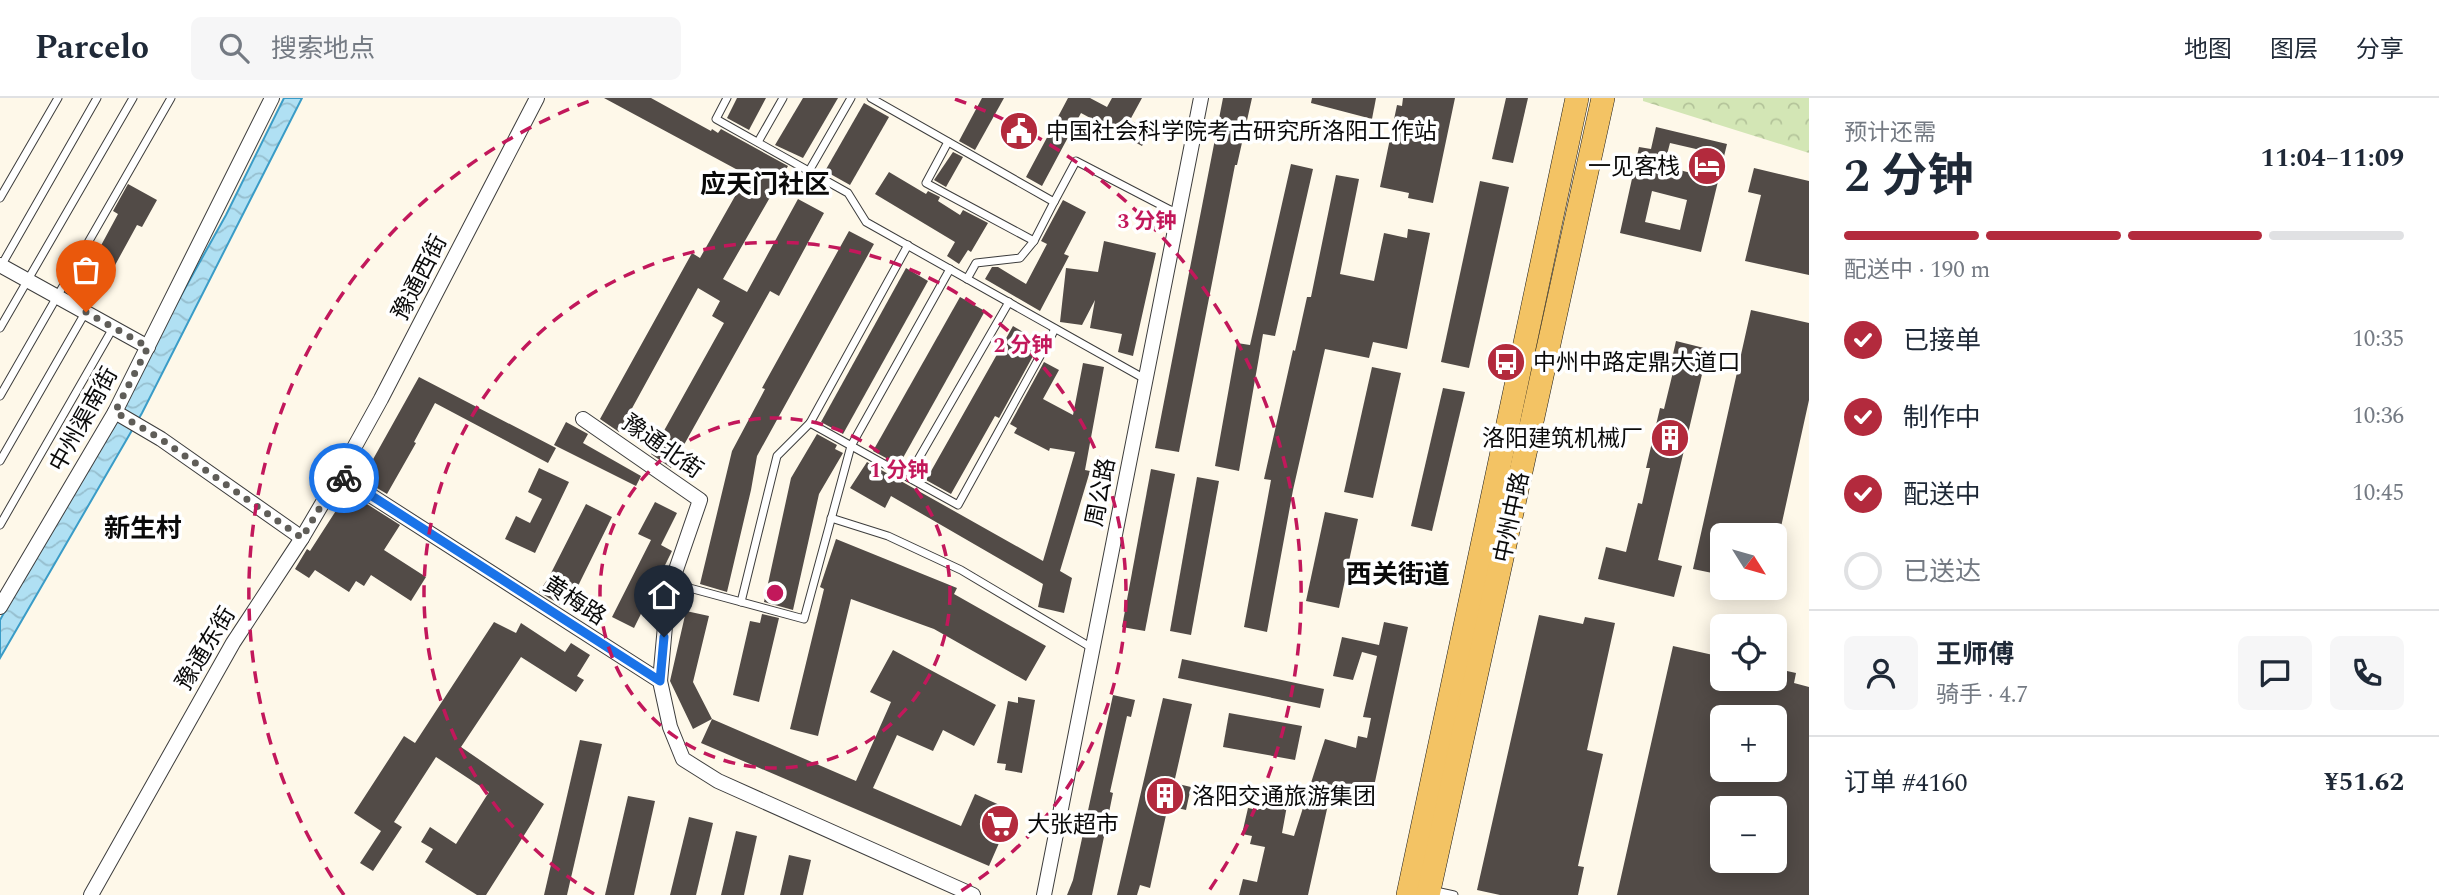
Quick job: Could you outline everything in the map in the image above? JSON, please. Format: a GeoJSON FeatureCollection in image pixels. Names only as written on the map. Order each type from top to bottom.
{"type":"FeatureCollection","features":[{"type":"Feature","properties":{"kind":"main road","name":"中州中路"},"geometry":{"type":"LineString","coordinates":[[1422,893],[1577,98]]}},
{"type":"Feature","properties":{"kind":"main road","name":"中州中路"},"geometry":{"type":"LineString","coordinates":[[1422,893],[1604,98]]}},
{"type":"Feature","properties":{"kind":"street","name":"中州渠南街"},"geometry":{"type":"LineString","coordinates":[[0,607],[115,412],[272,98]]}},
{"type":"Feature","properties":{"kind":"street","name":"豫通西街"},"geometry":{"type":"LineString","coordinates":[[339,475],[382,399],[537,98]]}},
{"type":"Feature","properties":{"kind":"street","name":"周公路"},"geometry":{"type":"LineString","coordinates":[[1044,895],[1201,98]]}},
{"type":"Feature","properties":{"kind":"street"},"geometry":{"type":"LineString","coordinates":[[1,265],[148,347]]}},
{"type":"Feature","properties":{"kind":"street"},"geometry":{"type":"LineString","coordinates":[[115,412],[161,439],[302,538]]}},
{"type":"Feature","properties":{"kind":"street","name":"豫通北街"},"geometry":{"type":"LineString","coordinates":[[583,419],[700,500],[668,593],[660,681]]}},
{"type":"Feature","properties":{"kind":"street","name":"豫通东街"},"geometry":{"type":"LineString","coordinates":[[91,895],[233,643],[302,538],[339,475]]}},
{"type":"Feature","properties":{"kind":"street","name":"黄梅路"},"geometry":{"type":"LineString","coordinates":[[339,475],[660,681]]}},
{"type":"Feature","properties":{"kind":"street"},"geometry":{"type":"LineString","coordinates":[[660,681],[670,727],[682,760],[718,781],[973,895]]}},
{"type":"Feature","properties":{"kind":"lane"},"geometry":{"type":"LineString","coordinates":[[0,198],[58,98]]}},
{"type":"Feature","properties":{"kind":"lane"},"geometry":{"type":"LineString","coordinates":[[1,265],[97,98]]}},
{"type":"Feature","properties":{"kind":"lane"},"geometry":{"type":"LineString","coordinates":[[0,328],[133,98]]}},
{"type":"Feature","properties":{"kind":"lane"},"geometry":{"type":"LineString","coordinates":[[0,396],[171,98]]}},
{"type":"Feature","properties":{"kind":"lane"},"geometry":{"type":"LineString","coordinates":[[727,98],[716,119],[848,193],[866,222],[1146,380]]}},
{"type":"Feature","properties":{"kind":"lane"},"geometry":{"type":"LineString","coordinates":[[758,142],[783,98]]}},
{"type":"Feature","properties":{"kind":"lane"},"geometry":{"type":"LineString","coordinates":[[809,171],[851,98]]}},
{"type":"Feature","properties":{"kind":"lane"},"geometry":{"type":"LineString","coordinates":[[871,98],[1054,202]]}},
{"type":"Feature","properties":{"kind":"lane"},"geometry":{"type":"LineString","coordinates":[[948,142],[926,183],[1034,241]]}},
{"type":"Feature","properties":{"kind":"lane"},"geometry":{"type":"LineString","coordinates":[[967,279],[976,263],[1020,258],[1034,241],[1076,161],[1178,215]]}},
{"type":"Feature","properties":{"kind":"lane"},"geometry":{"type":"LineString","coordinates":[[741,602],[776,456],[810,424],[908,245]]}},
{"type":"Feature","properties":{"kind":"lane"},"geometry":{"type":"LineString","coordinates":[[671,583],[804,619],[851,446],[950,269]]}},
{"type":"Feature","properties":{"kind":"lane"},"geometry":{"type":"LineString","coordinates":[[908,477],[1009,302]]}},
{"type":"Feature","properties":{"kind":"lane"},"geometry":{"type":"LineString","coordinates":[[0,461],[86,312]]}},
{"type":"Feature","properties":{"kind":"lane"},"geometry":{"type":"LineString","coordinates":[[0,525],[113,327]]}},
{"type":"Feature","properties":{"kind":"lane"},"geometry":{"type":"LineString","coordinates":[[810,424],[958,505],[1055,328]]}},
{"type":"Feature","properties":{"kind":"lane"},"geometry":{"type":"LineString","coordinates":[[831,518],[888,536],[961,570],[1093,648]]}},
{"type":"Feature","properties":{"kind":"lane"},"geometry":{"type":"LineString","coordinates":[[1422,893],[1454,895]]}},
{"type":"Feature","properties":{"kind":"green space"},"geometry":{"type":"Polygon","coordinates":[[[1643,98],[1809,98],[1809,153],[1643,101],[1643,98]]]}},
{"type":"Feature","properties":{"kind":"water"},"geometry":{"type":"Polygon","coordinates":[[[284,98],[302,98],[142,413],[0,658],[0,620],[226,215],[284,98]]]}},
{"type":"Feature","properties":{"kind":"building"},"geometry":{"type":"Polygon","coordinates":[[[604,98],[651,98],[711,131],[712,129],[718,133],[721,129],[788,166],[723,279],[747,292],[798,199],[824,213],[779,296],[770,291],[671,468],[651,454],[724,323],[712,316],[720,301],[698,288],[619,432],[600,419],[692,253],[700,258],[747,175],[604,98]]]}},
{"type":"Feature","properties":{"kind":"building"},"geometry":{"type":"Polygon","coordinates":[[[737,98],[766,98],[749,130],[727,118],[737,98]]]}},
{"type":"Feature","properties":{"kind":"building"},"geometry":{"type":"Polygon","coordinates":[[[803,98],[838,98],[803,158],[775,145],[803,98]]]}},
{"type":"Feature","properties":{"kind":"building"},"geometry":{"type":"Polygon","coordinates":[[[982,98],[1004,98],[975,150],[959,141],[982,98]]]}},
{"type":"Feature","properties":{"kind":"building"},"geometry":{"type":"Polygon","coordinates":[[[1068,98],[1090,98],[1107,107],[1112,98],[1142,98],[1130,120],[1150,131],[1142,146],[1081,113],[1042,186],[1026,177],[1068,98]]]}},
{"type":"Feature","properties":{"kind":"building"},"geometry":{"type":"Polygon","coordinates":[[[1223,98],[1252,98],[1235,165],[1179,452],[1155,448],[1223,98]]]}},
{"type":"Feature","properties":{"kind":"building"},"geometry":{"type":"Polygon","coordinates":[[[1312,98],[1376,98],[1372,119],[1311,103],[1312,98]]]}},
{"type":"Feature","properties":{"kind":"building"},"geometry":{"type":"Polygon","coordinates":[[[1403,98],[1455,98],[1433,203],[1408,198],[1409,193],[1380,187],[1397,105],[1402,106],[1403,98]]]}},
{"type":"Feature","properties":{"kind":"building"},"geometry":{"type":"Polygon","coordinates":[[[1506,98],[1528,98],[1513,163],[1492,159],[1506,98]]]}},
{"type":"Feature","properties":{"kind":"building"},"geometry":{"type":"Polygon","coordinates":[[[864,103],[889,117],[850,185],[825,171],[864,103]]]}},
{"type":"Feature","properties":{"kind":"building"},"geometry":{"type":"Polygon","coordinates":[[[1656,127],[1727,144],[1701,252],[1620,233],[1639,147],[1651,149],[1656,127]],[[1670,143],[1664,166],[1691,173],[1696,149],[1670,143]],[[1652,191],[1645,222],[1680,230],[1687,200],[1652,191]]]}},
{"type":"Feature","properties":{"kind":"building"},"geometry":{"type":"Polygon","coordinates":[[[953,152],[963,157],[946,187],[934,180],[953,152]]]}},
{"type":"Feature","properties":{"kind":"building"},"geometry":{"type":"Polygon","coordinates":[[[1291,164],[1313,169],[1275,336],[1263,334],[1239,471],[1215,466],[1237,343],[1250,345],[1291,164]]]}},
{"type":"Feature","properties":{"kind":"building"},"geometry":{"type":"Polygon","coordinates":[[[1754,168],[1809,181],[1809,275],[1745,261],[1761,195],[1748,192],[1754,168]]]}},
{"type":"Feature","properties":{"kind":"building"},"geometry":{"type":"Polygon","coordinates":[[[889,172],[926,194],[928,191],[940,197],[938,201],[960,215],[963,210],[988,223],[971,252],[968,250],[959,264],[947,256],[955,242],[875,194],[889,172]]]}},
{"type":"Feature","properties":{"kind":"building"},"geometry":{"type":"Polygon","coordinates":[[[1336,175],[1359,179],[1340,274],[1374,281],[1384,233],[1407,238],[1408,229],[1430,233],[1407,349],[1373,342],[1369,358],[1325,349],[1293,490],[1267,632],[1244,627],[1271,480],[1264,479],[1293,350],[1295,351],[1307,297],[1311,297],[1336,175]]]}},
{"type":"Feature","properties":{"kind":"building"},"geometry":{"type":"Polygon","coordinates":[[[1480,181],[1509,187],[1469,368],[1441,362],[1480,181]]]}},
{"type":"Feature","properties":{"kind":"building"},"geometry":{"type":"Polygon","coordinates":[[[128,184],[157,200],[142,227],[137,225],[96,300],[77,290],[118,214],[113,211],[128,184]]]}},
{"type":"Feature","properties":{"kind":"building"},"geometry":{"type":"Polygon","coordinates":[[[1063,200],[1086,212],[1064,254],[1069,256],[1040,311],[985,279],[992,267],[998,267],[1026,284],[1047,244],[1041,241],[1063,200]]]}},
{"type":"Feature","properties":{"kind":"building"},"geometry":{"type":"Polygon","coordinates":[[[849,231],[874,244],[757,456],[727,592],[700,584],[732,451],[765,389],[762,388],[849,231]]]}},
{"type":"Feature","properties":{"kind":"building"},"geometry":{"type":"Polygon","coordinates":[[[1104,241],[1156,253],[1133,356],[1118,352],[1122,334],[1090,328],[1095,300],[1082,325],[1060,322],[1066,268],[1098,272],[1104,241]]]}},
{"type":"Feature","properties":{"kind":"building"},"geometry":{"type":"Polygon","coordinates":[[[906,268],[928,281],[843,434],[821,422],[906,268]]]}},
{"type":"Feature","properties":{"kind":"building"},"geometry":{"type":"Polygon","coordinates":[[[960,297],[985,311],[899,465],[873,451],[960,297]]]}},
{"type":"Feature","properties":{"kind":"building"},"geometry":{"type":"Polygon","coordinates":[[[1751,310],[1809,323],[1809,400],[1782,523],[1710,523],[1710,573],[1693,569],[1751,310]]]}},
{"type":"Feature","properties":{"kind":"building"},"geometry":{"type":"Polygon","coordinates":[[[1013,326],[1038,341],[1030,354],[1033,356],[999,418],[995,416],[951,494],[926,480],[1013,326]]]}},
{"type":"Feature","properties":{"kind":"building","name":"洛阳建筑机械厂"},"geometry":{"type":"Polygon","coordinates":[[[1676,341],[1708,349],[1658,560],[1682,566],[1674,597],[1598,579],[1606,547],[1626,552],[1638,503],[1642,504],[1650,468],[1646,468],[1660,408],[1664,409],[1673,372],[1669,372],[1676,341]]]}},
{"type":"Feature","properties":{"kind":"building"},"geometry":{"type":"Polygon","coordinates":[[[1044,362],[1059,370],[1043,399],[1073,415],[1083,363],[1104,367],[1085,470],[1090,471],[1060,571],[1072,578],[1064,613],[1038,607],[1043,584],[891,496],[885,508],[850,488],[867,462],[1043,561],[1075,452],[1050,448],[1049,451],[1014,433],[1017,428],[1010,424],[1044,362]]]}},
{"type":"Feature","properties":{"kind":"building"},"geometry":{"type":"Polygon","coordinates":[[[1372,367],[1401,373],[1373,498],[1344,492],[1372,367]]]}},
{"type":"Feature","properties":{"kind":"building"},"geometry":{"type":"Polygon","coordinates":[[[419,377],[556,448],[548,463],[435,403],[387,494],[362,479],[419,377]]]}},
{"type":"Feature","properties":{"kind":"building"},"geometry":{"type":"Polygon","coordinates":[[[1443,388],[1465,392],[1432,531],[1411,526],[1443,388]]]}},
{"type":"Feature","properties":{"kind":"building"},"geometry":{"type":"Polygon","coordinates":[[[566,422],[588,434],[583,443],[641,476],[636,486],[554,445],[566,422]]]}},
{"type":"Feature","properties":{"kind":"building"},"geometry":{"type":"Polygon","coordinates":[[[817,434],[837,445],[835,449],[843,453],[819,494],[793,610],[764,602],[791,478],[817,434]]]}},
{"type":"Feature","properties":{"kind":"building"},"geometry":{"type":"Polygon","coordinates":[[[539,468],[569,482],[535,553],[505,539],[516,516],[530,523],[542,499],[528,492],[539,468]]]}},
{"type":"Feature","properties":{"kind":"building"},"geometry":{"type":"Polygon","coordinates":[[[1151,469],[1175,474],[1145,631],[1122,627],[1151,469]]]}},
{"type":"Feature","properties":{"kind":"building"},"geometry":{"type":"Polygon","coordinates":[[[1197,477],[1219,481],[1191,635],[1170,631],[1197,477]]]}},
{"type":"Feature","properties":{"kind":"building"},"geometry":{"type":"Polygon","coordinates":[[[348,492],[400,525],[384,550],[426,577],[411,601],[371,575],[364,586],[356,581],[349,592],[315,570],[309,578],[295,569],[307,549],[310,551],[348,492]]]}},
{"type":"Feature","properties":{"kind":"building"},"geometry":{"type":"Polygon","coordinates":[[[655,502],[677,513],[661,545],[672,551],[634,628],[612,617],[651,540],[638,534],[655,502]]]}},
{"type":"Feature","properties":{"kind":"building"},"geometry":{"type":"Polygon","coordinates":[[[586,504],[612,517],[579,584],[564,607],[539,592],[586,504]]]}},
{"type":"Feature","properties":{"kind":"building"},"geometry":{"type":"Polygon","coordinates":[[[1325,512],[1358,519],[1339,608],[1306,601],[1325,512]]]}},
{"type":"Feature","properties":{"kind":"building"},"geometry":{"type":"Polygon","coordinates":[[[836,539],[957,588],[954,594],[1046,646],[1026,681],[934,629],[851,599],[818,736],[790,729],[824,589],[820,587],[836,539]]]}},
{"type":"Feature","properties":{"kind":"building"},"geometry":{"type":"Polygon","coordinates":[[[686,611],[709,616],[693,682],[712,719],[693,729],[670,681],[686,611]]]}},
{"type":"Feature","properties":{"kind":"building"},"geometry":{"type":"Polygon","coordinates":[[[762,614],[779,618],[759,702],[733,695],[750,621],[760,623],[762,614]]]}},
{"type":"Feature","properties":{"kind":"building"},"geometry":{"type":"Polygon","coordinates":[[[1539,615],[1583,624],[1585,617],[1615,623],[1587,750],[1603,754],[1578,866],[1584,867],[1578,895],[1500,895],[1477,890],[1539,615]]]}},
{"type":"Feature","properties":{"kind":"building"},"geometry":{"type":"Polygon","coordinates":[[[494,622],[516,633],[521,623],[565,652],[571,643],[590,655],[577,676],[584,680],[576,692],[521,657],[461,747],[544,804],[486,895],[477,895],[425,862],[433,849],[421,842],[430,827],[456,844],[489,792],[436,757],[394,822],[402,827],[373,871],[360,863],[381,831],[354,813],[404,736],[415,743],[494,622]]]}},
{"type":"Feature","properties":{"kind":"building"},"geometry":{"type":"Polygon","coordinates":[[[1384,622],[1408,627],[1373,791],[1333,782],[1308,895],[1239,895],[1243,879],[1257,882],[1265,847],[1250,844],[1252,836],[1242,834],[1248,808],[1258,810],[1260,802],[1275,806],[1277,797],[1288,800],[1282,833],[1294,836],[1325,739],[1356,748],[1358,736],[1367,738],[1371,718],[1363,717],[1377,656],[1362,652],[1353,680],[1333,676],[1342,637],[1379,645],[1384,622]]]}},
{"type":"Feature","properties":{"kind":"building"},"geometry":{"type":"Polygon","coordinates":[[[1673,646],[1710,654],[1710,691],[1787,691],[1787,671],[1796,673],[1794,683],[1809,687],[1809,895],[1617,895],[1673,646]]]}},
{"type":"Feature","properties":{"kind":"building"},"geometry":{"type":"Polygon","coordinates":[[[893,650],[996,705],[974,746],[943,730],[933,751],[897,735],[873,788],[961,826],[975,794],[1013,811],[989,866],[701,743],[712,719],[856,781],[891,702],[870,692],[893,650]]]}},
{"type":"Feature","properties":{"kind":"building"},"geometry":{"type":"Polygon","coordinates":[[[1182,659],[1324,689],[1320,708],[1178,678],[1182,659]]]}},
{"type":"Feature","properties":{"kind":"building"},"geometry":{"type":"Polygon","coordinates":[[[1113,695],[1135,700],[1131,717],[1127,716],[1110,792],[1113,793],[1092,895],[1067,895],[1073,880],[1113,695]]]}},
{"type":"Feature","properties":{"kind":"building"},"geometry":{"type":"Polygon","coordinates":[[[1018,697],[1035,700],[1022,773],[1005,770],[1006,764],[997,763],[1008,701],[1018,703],[1018,697]]]}},
{"type":"Feature","properties":{"kind":"building","name":"洛阳交通旅游集团"},"geometry":{"type":"Polygon","coordinates":[[[1163,698],[1192,704],[1174,783],[1191,787],[1186,810],[1168,806],[1150,888],[1140,885],[1137,895],[1117,895],[1163,698]]]}},
{"type":"Feature","properties":{"kind":"building"},"geometry":{"type":"Polygon","coordinates":[[[1229,713],[1302,726],[1295,760],[1223,747],[1229,713]]]}},
{"type":"Feature","properties":{"kind":"building"},"geometry":{"type":"Polygon","coordinates":[[[580,740],[602,744],[567,895],[544,895],[580,740]]]}},
{"type":"Feature","properties":{"kind":"building"},"geometry":{"type":"Polygon","coordinates":[[[628,796],[655,801],[634,895],[605,895],[628,796]]]}},
{"type":"Feature","properties":{"kind":"building"},"geometry":{"type":"Polygon","coordinates":[[[689,817],[713,823],[696,895],[670,895],[689,817]]]}},
{"type":"Feature","properties":{"kind":"building"},"geometry":{"type":"Polygon","coordinates":[[[736,831],[757,836],[744,895],[721,895],[736,831]]]}},
{"type":"Feature","properties":{"kind":"building"},"geometry":{"type":"Polygon","coordinates":[[[789,855],[811,860],[803,895],[780,895],[789,855]]]}},
{"type":"Feature","properties":{"kind":"way so far"},"geometry":{"type":"LineString","coordinates":[[86,312],[148,347],[115,412],[161,439],[302,538],[339,475],[344,478]]}},
{"type":"Feature","properties":{"kind":"place","name":"中国社会科学院考古研究所洛阳工作站"},"geometry":{"type":"Point","coordinates":[1019,131]}},
{"type":"Feature","properties":{"kind":"place","name":"一见客栈"},"geometry":{"type":"Point","coordinates":[1707,166]}},
{"type":"Feature","properties":{"kind":"place","name":"中州中路定鼎大道口"},"geometry":{"type":"Point","coordinates":[1506,362]}},
{"type":"Feature","properties":{"kind":"place","name":"洛阳建筑机械厂"},"geometry":{"type":"Point","coordinates":[1670,438]}},
{"type":"Feature","properties":{"kind":"place","name":"洛阳交通旅游集团"},"geometry":{"type":"Point","coordinates":[1165,796]}},
{"type":"Feature","properties":{"kind":"place","name":"大张超市"},"geometry":{"type":"Point","coordinates":[1000,824]}},
{"type":"Feature","properties":{"kind":"district","name":"应天门社区"},"geometry":{"type":"Point","coordinates":[765,184]}},
{"type":"Feature","properties":{"kind":"district","name":"新生村"},"geometry":{"type":"Point","coordinates":[143,528]}},
{"type":"Feature","properties":{"kind":"district","name":"西关街道"},"geometry":{"type":"Point","coordinates":[1398,574]}},
{"type":"Feature","properties":{"kind":"route"},"geometry":{"type":"LineString","coordinates":[[344,478],[660,681],[664,637]]}}]}
